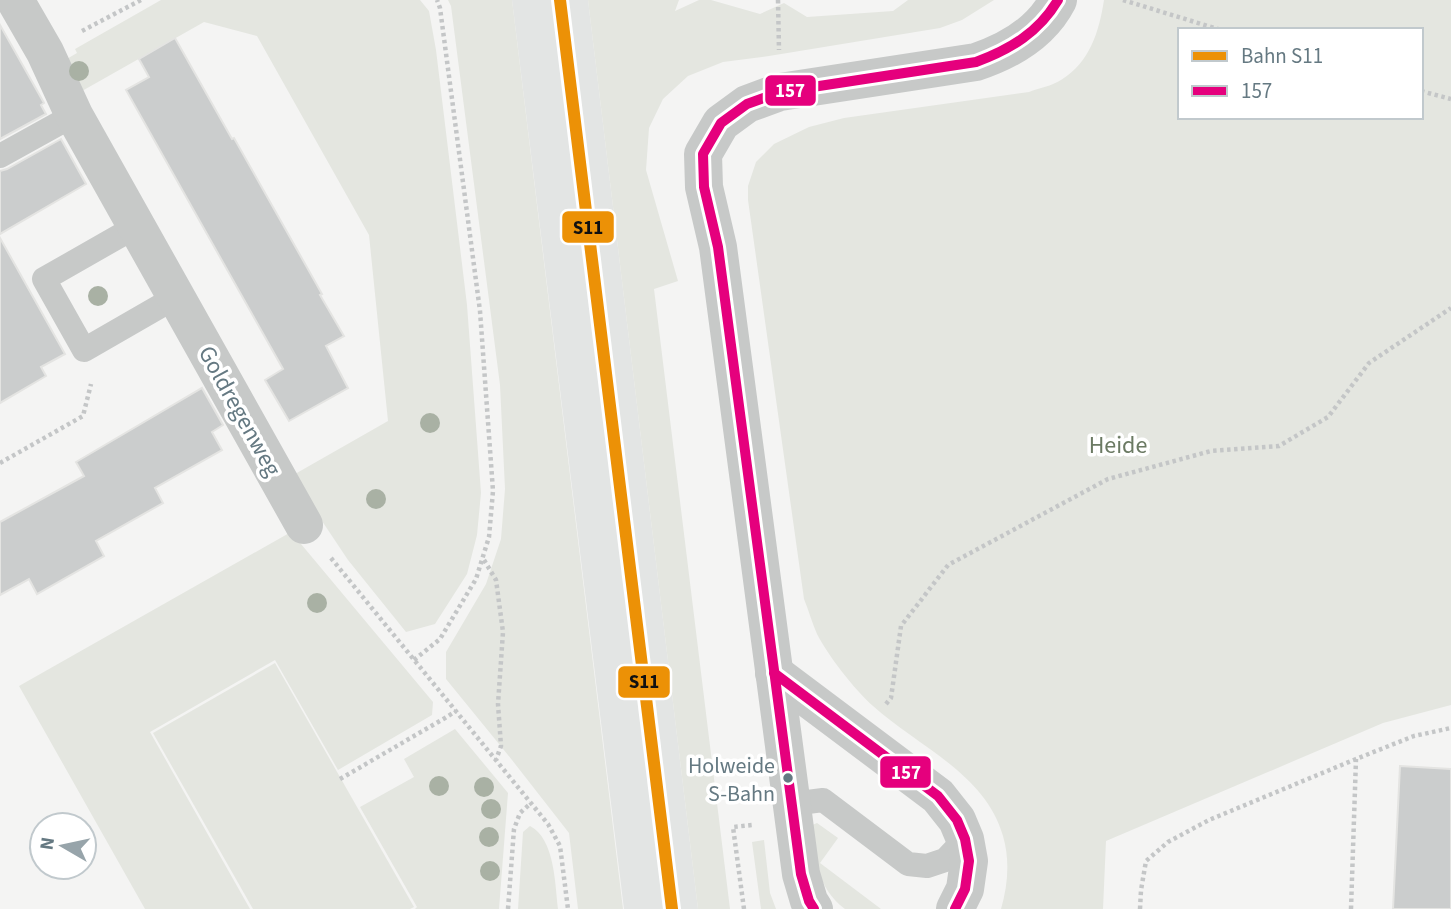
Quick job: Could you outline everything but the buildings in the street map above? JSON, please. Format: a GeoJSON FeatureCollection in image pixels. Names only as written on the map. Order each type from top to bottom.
{"type":"FeatureCollection","features":[{"type":"Feature","properties":{"kind":"street","name":"Goldregenweg"},"geometry":{"type":"LineString","coordinates":[[15,0],[45,52],[74,115],[304,525]]}},
{"type":"Feature","properties":{"kind":"street"},"geometry":{"type":"LineString","coordinates":[[814,909],[801,874],[718,247],[704,187],[703,154],[721,124],[747,104],[780,92],[976,62],[999,54],[1020,42],[1039,27],[1058,0]]}},
{"type":"Feature","properties":{"kind":"street"},"geometry":{"type":"LineString","coordinates":[[774,673],[937,796],[957,820],[965,839],[969,861],[965,889],[955,909]]}},
{"type":"Feature","properties":{"kind":"lane"},"geometry":{"type":"LineString","coordinates":[[0,156],[74,115]]}},
{"type":"Feature","properties":{"kind":"lane"},"geometry":{"type":"LineString","coordinates":[[137,226],[44,279],[84,350],[176,297]]}},
{"type":"Feature","properties":{"kind":"lane"},"geometry":{"type":"LineString","coordinates":[[793,811],[823,800],[908,864],[927,866],[945,860],[965,839]]}},
{"type":"Feature","properties":{"kind":"path"},"geometry":{"type":"LineString","coordinates":[[45,52],[141,0]]}},
{"type":"Feature","properties":{"kind":"path"},"geometry":{"type":"LineString","coordinates":[[414,660],[440,639],[476,579],[489,537],[493,491],[480,310],[437,0]]}},
{"type":"Feature","properties":{"kind":"path"},"geometry":{"type":"LineString","coordinates":[[1123,0],[1214,28]]}},
{"type":"Feature","properties":{"kind":"path"},"geometry":{"type":"LineString","coordinates":[[1423,92],[1451,99]]}},
{"type":"Feature","properties":{"kind":"path"},"geometry":{"type":"LineString","coordinates":[[860,738],[891,698],[901,626],[948,565],[1108,479],[1211,451],[1279,446],[1328,417],[1369,362],[1451,308]]}},
{"type":"Feature","properties":{"kind":"path"},"geometry":{"type":"LineString","coordinates":[[0,463],[83,416],[92,380],[84,350]]}},
{"type":"Feature","properties":{"kind":"path"},"geometry":{"type":"LineString","coordinates":[[304,525],[548,824],[560,846],[568,909]]}},
{"type":"Feature","properties":{"kind":"path"},"geometry":{"type":"LineString","coordinates":[[483,560],[496,580],[503,632],[498,704],[501,746],[496,760]]}},
{"type":"Feature","properties":{"kind":"path"},"geometry":{"type":"LineString","coordinates":[[340,779],[456,711]]}},
{"type":"Feature","properties":{"kind":"path"},"geometry":{"type":"LineString","coordinates":[[1140,909],[1146,861],[1168,842],[1209,820],[1356,759],[1414,736],[1451,728]]}},
{"type":"Feature","properties":{"kind":"path"},"geometry":{"type":"LineString","coordinates":[[1351,909],[1356,759]]}},
{"type":"Feature","properties":{"kind":"path"},"geometry":{"type":"LineString","coordinates":[[508,909],[514,829],[520,813],[531,803]]}},
{"type":"Feature","properties":{"kind":"path"},"geometry":{"type":"LineString","coordinates":[[744,909],[733,827],[793,811]]}},
{"type":"Feature","properties":{"kind":"shaded area"},"geometry":{"type":"Polygon","coordinates":[[[512,0],[588,0],[698,909],[624,909],[512,0]]]}},
{"type":"Feature","properties":{"kind":"green space"},"geometry":{"type":"Polygon","coordinates":[[[161,0],[420,0],[429,11],[467,305],[481,493],[477,535],[467,574],[435,624],[406,632],[348,560],[295,474],[388,421],[369,235],[257,36],[204,22],[82,91],[65,60],[77,53],[75,49],[161,0]]]}},
{"type":"Feature","properties":{"kind":"green space"},"geometry":{"type":"Polygon","coordinates":[[[448,0],[512,0],[623,909],[578,909],[569,833],[446,679],[446,652],[486,584],[501,539],[505,489],[500,385],[451,6],[448,0]]]}},
{"type":"Feature","properties":{"kind":"green space"},"geometry":{"type":"Polygon","coordinates":[[[588,0],[679,0],[675,11],[699,0],[711,0],[760,14],[784,3],[807,17],[893,11],[908,0],[994,0],[962,20],[940,28],[723,62],[688,76],[663,99],[649,128],[646,170],[678,281],[654,289],[730,909],[698,909],[588,0]]]}},
{"type":"Feature","properties":{"kind":"green space","name":"Heide"},"geometry":{"type":"Polygon","coordinates":[[[1104,0],[1451,0],[1451,705],[1383,723],[1106,841],[1103,909],[1001,909],[1007,882],[1007,854],[994,814],[966,778],[890,720],[858,691],[822,643],[804,599],[748,186],[756,162],[774,144],[809,127],[844,118],[1029,92],[1057,82],[1071,73],[1086,55],[1096,35],[1104,0]]]}},
{"type":"Feature","properties":{"kind":"green space"},"geometry":{"type":"Polygon","coordinates":[[[291,532],[433,702],[432,715],[338,770],[275,660],[150,732],[250,909],[145,909],[98,826],[98,811],[90,811],[19,686],[291,532]]]}},
{"type":"Feature","properties":{"kind":"green space"},"geometry":{"type":"Polygon","coordinates":[[[275,663],[414,907],[253,909],[153,733],[275,663]]]}},
{"type":"Feature","properties":{"kind":"green space"},"geometry":{"type":"Polygon","coordinates":[[[455,729],[508,793],[499,909],[415,909],[417,907],[360,807],[414,777],[404,759],[455,729]]]}},
{"type":"Feature","properties":{"kind":"green space"},"geometry":{"type":"Polygon","coordinates":[[[817,823],[838,838],[820,863],[881,909],[845,909],[828,892],[819,872],[810,826],[817,823]]]}},
{"type":"Feature","properties":{"kind":"green space"},"geometry":{"type":"Polygon","coordinates":[[[530,826],[538,832],[549,851],[558,909],[518,909],[523,832],[530,826]]]}},
{"type":"Feature","properties":{"kind":"green space"},"geometry":{"type":"Polygon","coordinates":[[[764,840],[770,893],[776,909],[761,909],[752,842],[764,840]]]}},
{"type":"Feature","properties":{"kind":"rail line","name":"S11"},"geometry":{"type":"LineString","coordinates":[[560,0],[672,909]]}},
{"type":"Feature","properties":{"kind":"transit line","name":"157"},"geometry":{"type":"LineString","coordinates":[[814,909],[801,874],[718,247],[704,187],[703,154],[721,123],[747,104],[780,92],[976,62],[1023,38],[1042,21],[1058,0]]}},
{"type":"Feature","properties":{"kind":"transit line","name":"157"},"geometry":{"type":"LineString","coordinates":[[774,673],[938,796],[957,820],[965,839],[969,861],[965,889],[955,909]]}},
{"type":"Feature","properties":{"kind":"place","name":"Holweide S-Bahn"},"geometry":{"type":"Point","coordinates":[788,778]}}]}
